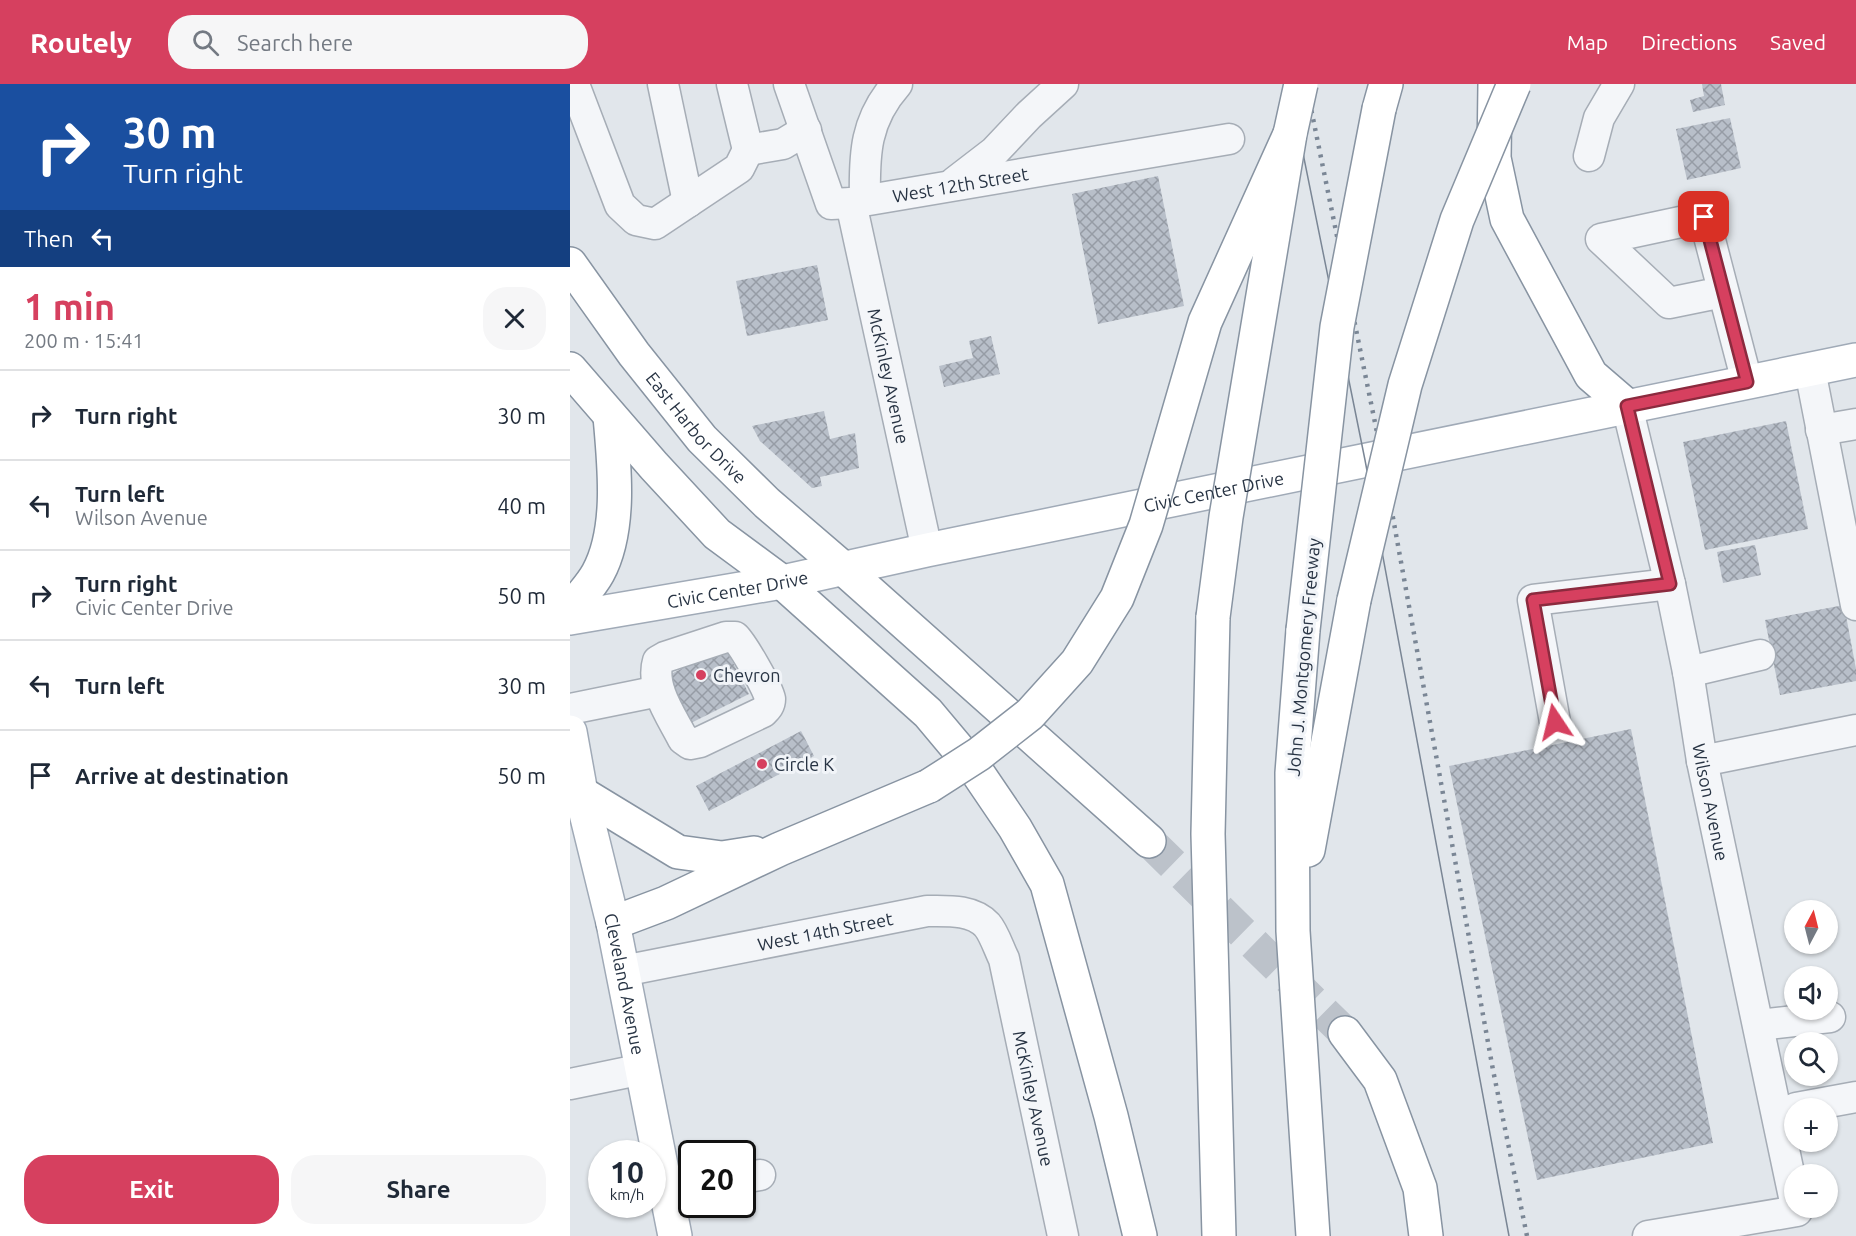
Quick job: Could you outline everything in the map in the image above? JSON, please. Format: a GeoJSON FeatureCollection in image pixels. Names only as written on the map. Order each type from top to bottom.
{"type":"FeatureCollection","features":[{"type":"Feature","properties":{"kind":"main road"},"geometry":{"type":"LineString","coordinates":[[1219,1236],[1208,834],[1213,617],[1226,517],[1290,134],[1301,84]]}},
{"type":"Feature","properties":{"kind":"main road"},"geometry":{"type":"LineString","coordinates":[[1496,84],[1494,158],[1507,219],[1591,375],[1627,406]]}},
{"type":"Feature","properties":{"kind":"main road"},"geometry":{"type":"LineString","coordinates":[[1293,931],[1354,600],[1405,385],[1457,220],[1514,84]]}},
{"type":"Feature","properties":{"kind":"main road","name":"John J. Montgomery Freeway"},"geometry":{"type":"LineString","coordinates":[[1313,1236],[1293,931],[1292,773],[1303,630],[1337,327],[1382,96]]}},
{"type":"Feature","properties":{"kind":"main road"},"geometry":{"type":"LineString","coordinates":[[613,923],[666,903],[780,849],[928,786],[979,754],[1030,714],[1077,662],[1117,598],[1146,525],[1206,321],[1290,134]]}},
{"type":"Feature","properties":{"kind":"main road","name":"East Harbor Drive"},"geometry":{"type":"LineString","coordinates":[[570,264],[634,354],[702,439],[767,503],[1149,841]]}},
{"type":"Feature","properties":{"kind":"main road","name":"Civic Center Drive"},"geometry":{"type":"LineString","coordinates":[[570,618],[845,570],[927,550],[1856,360]]}},
{"type":"Feature","properties":{"kind":"main road"},"geometry":{"type":"LineString","coordinates":[[570,369],[654,466],[717,534],[782,582],[928,713],[975,769],[1015,828],[1047,884],[1111,1116],[1140,1236]]}},
{"type":"Feature","properties":{"kind":"main road"},"geometry":{"type":"LineString","coordinates":[[570,610],[599,572],[608,545],[615,504],[610,416]]}},
{"type":"Feature","properties":{"kind":"main road","name":"Cleveland Avenue"},"geometry":{"type":"LineString","coordinates":[[570,732],[581,793],[613,923],[643,1069],[678,1188]]}},
{"type":"Feature","properties":{"kind":"main road"},"geometry":{"type":"LineString","coordinates":[[581,793],[678,852],[722,858],[780,849]]}},
{"type":"Feature","properties":{"kind":"main road"},"geometry":{"type":"LineString","coordinates":[[1345,1033],[1380,1080],[1420,1188],[1426,1236]]}},
{"type":"Feature","properties":{"kind":"main road","name":"Cleveland Avenue"},"geometry":{"type":"LineString","coordinates":[[675,1236],[678,1202]]}},
{"type":"Feature","properties":{"kind":"street"},"geometry":{"type":"LineString","coordinates":[[570,84],[575,87],[620,205],[636,220],[655,224],[739,168],[747,150],[732,84]]}},
{"type":"Feature","properties":{"kind":"street"},"geometry":{"type":"LineString","coordinates":[[663,84],[688,202]]}},
{"type":"Feature","properties":{"kind":"street"},"geometry":{"type":"LineString","coordinates":[[789,84],[831,204],[858,201]]}},
{"type":"Feature","properties":{"kind":"street","name":"McKinley Avenue"},"geometry":{"type":"LineString","coordinates":[[897,84],[885,97],[869,132],[858,201],[927,550]]}},
{"type":"Feature","properties":{"kind":"street"},"geometry":{"type":"LineString","coordinates":[[950,186],[994,152],[1063,84]]}},
{"type":"Feature","properties":{"kind":"street"},"geometry":{"type":"LineString","coordinates":[[1589,156],[1599,117],[1619,84]]}},
{"type":"Feature","properties":{"kind":"street"},"geometry":{"type":"LineString","coordinates":[[747,150],[783,144],[806,130]]}},
{"type":"Feature","properties":{"kind":"street","name":"West 12th Street"},"geometry":{"type":"LineString","coordinates":[[858,201],[1228,140]]}},
{"type":"Feature","properties":{"kind":"street"},"geometry":{"type":"LineString","coordinates":[[1723,292],[1747,382]]}},
{"type":"Feature","properties":{"kind":"street"},"geometry":{"type":"LineString","coordinates":[[1809,370],[1856,605]]}},
{"type":"Feature","properties":{"kind":"street","name":"Wilson Avenue"},"geometry":{"type":"LineString","coordinates":[[1627,406],[1670,584],[1688,672],[1702,761],[1759,1025],[1785,1098]]}},
{"type":"Feature","properties":{"kind":"street"},"geometry":{"type":"LineString","coordinates":[[1821,430],[1856,424]]}},
{"type":"Feature","properties":{"kind":"street"},"geometry":{"type":"LineString","coordinates":[[1555,722],[1533,600],[1670,584]]}},
{"type":"Feature","properties":{"kind":"street"},"geometry":{"type":"LineString","coordinates":[[1688,672],[1760,655]]}},
{"type":"Feature","properties":{"kind":"street"},"geometry":{"type":"LineString","coordinates":[[570,710],[659,691]]}},
{"type":"Feature","properties":{"kind":"street"},"geometry":{"type":"LineString","coordinates":[[1702,761],[1856,730]]}},
{"type":"Feature","properties":{"kind":"street","name":"West 14th Street"},"geometry":{"type":"LineString","coordinates":[[623,971],[927,911],[950,911],[973,915],[987,925],[1004,959]]}},
{"type":"Feature","properties":{"kind":"street","name":"McKinley Avenue"},"geometry":{"type":"LineString","coordinates":[[1004,959],[1063,1236]]}},
{"type":"Feature","properties":{"kind":"street"},"geometry":{"type":"LineString","coordinates":[[1759,1025],[1803,1020]]}},
{"type":"Feature","properties":{"kind":"street"},"geometry":{"type":"LineString","coordinates":[[570,1084],[643,1069]]}},
{"type":"Feature","properties":{"kind":"street"},"geometry":{"type":"LineString","coordinates":[[1838,1100],[1856,1097]]}},
{"type":"Feature","properties":{"kind":"street"},"geometry":{"type":"LineString","coordinates":[[1648,1236],[1784,1215]]}},
{"type":"Feature","properties":{"kind":"building"},"geometry":{"type":"Polygon","coordinates":[[[1702,84],[1721,84],[1725,105],[1693,112],[1690,100],[1704,96],[1702,84]]]}},
{"type":"Feature","properties":{"kind":"building"},"geometry":{"type":"Polygon","coordinates":[[[1730,118],[1741,168],[1687,180],[1676,129],[1730,118]]]}},
{"type":"Feature","properties":{"kind":"building"},"geometry":{"type":"Polygon","coordinates":[[[1158,176],[1184,306],[1098,324],[1072,194],[1158,176]]]}},
{"type":"Feature","properties":{"kind":"building"},"geometry":{"type":"Polygon","coordinates":[[[817,265],[828,320],[747,336],[736,281],[817,265]]]}},
{"type":"Feature","properties":{"kind":"building"},"geometry":{"type":"Polygon","coordinates":[[[991,336],[1000,374],[944,387],[939,366],[973,358],[969,341],[991,336]]]}},
{"type":"Feature","properties":{"kind":"building"},"geometry":{"type":"Polygon","coordinates":[[[824,411],[830,439],[855,433],[859,468],[820,477],[822,486],[812,488],[760,441],[752,426],[824,411]]]}},
{"type":"Feature","properties":{"kind":"building"},"geometry":{"type":"Polygon","coordinates":[[[1786,421],[1808,529],[1705,550],[1683,442],[1786,421]]]}},
{"type":"Feature","properties":{"kind":"building"},"geometry":{"type":"Polygon","coordinates":[[[1755,545],[1761,575],[1723,583],[1717,552],[1755,545]]]}},
{"type":"Feature","properties":{"kind":"building"},"geometry":{"type":"Polygon","coordinates":[[[1844,605],[1856,669],[1856,681],[1780,695],[1765,620],[1844,605]]]}},
{"type":"Feature","properties":{"kind":"building"},"geometry":{"type":"Polygon","coordinates":[[[725,647],[749,694],[683,727],[659,680],[725,647]]]}},
{"type":"Feature","properties":{"kind":"building"},"geometry":{"type":"Polygon","coordinates":[[[1631,729],[1713,1143],[1537,1180],[1449,766],[1631,729]]]}},
{"type":"Feature","properties":{"kind":"building"},"geometry":{"type":"Polygon","coordinates":[[[801,731],[814,756],[709,811],[696,786],[801,731]]]}},
{"type":"Feature","properties":{"kind":"tunnel"},"geometry":{"type":"LineString","coordinates":[[1149,841],[1345,1033]]}},
{"type":"Feature","properties":{"kind":"tram line"},"geometry":{"type":"LineString","coordinates":[[1289,84],[1365,460],[1509,1236]]}},
{"type":"Feature","properties":{"kind":"railway"},"geometry":{"type":"LineString","coordinates":[[1306,84],[1382,457],[1493,1070],[1527,1236]]}},
{"type":"Feature","properties":{"kind":"place","name":"Chevron"},"geometry":{"type":"Point","coordinates":[701,675]}},
{"type":"Feature","properties":{"kind":"place","name":"Circle K"},"geometry":{"type":"Point","coordinates":[762,764]}},
{"type":"Feature","properties":{"kind":"route"},"geometry":{"type":"LineString","coordinates":[[1555,722],[1533,600],[1670,584],[1627,406],[1747,382],[1704,217]]}}]}
